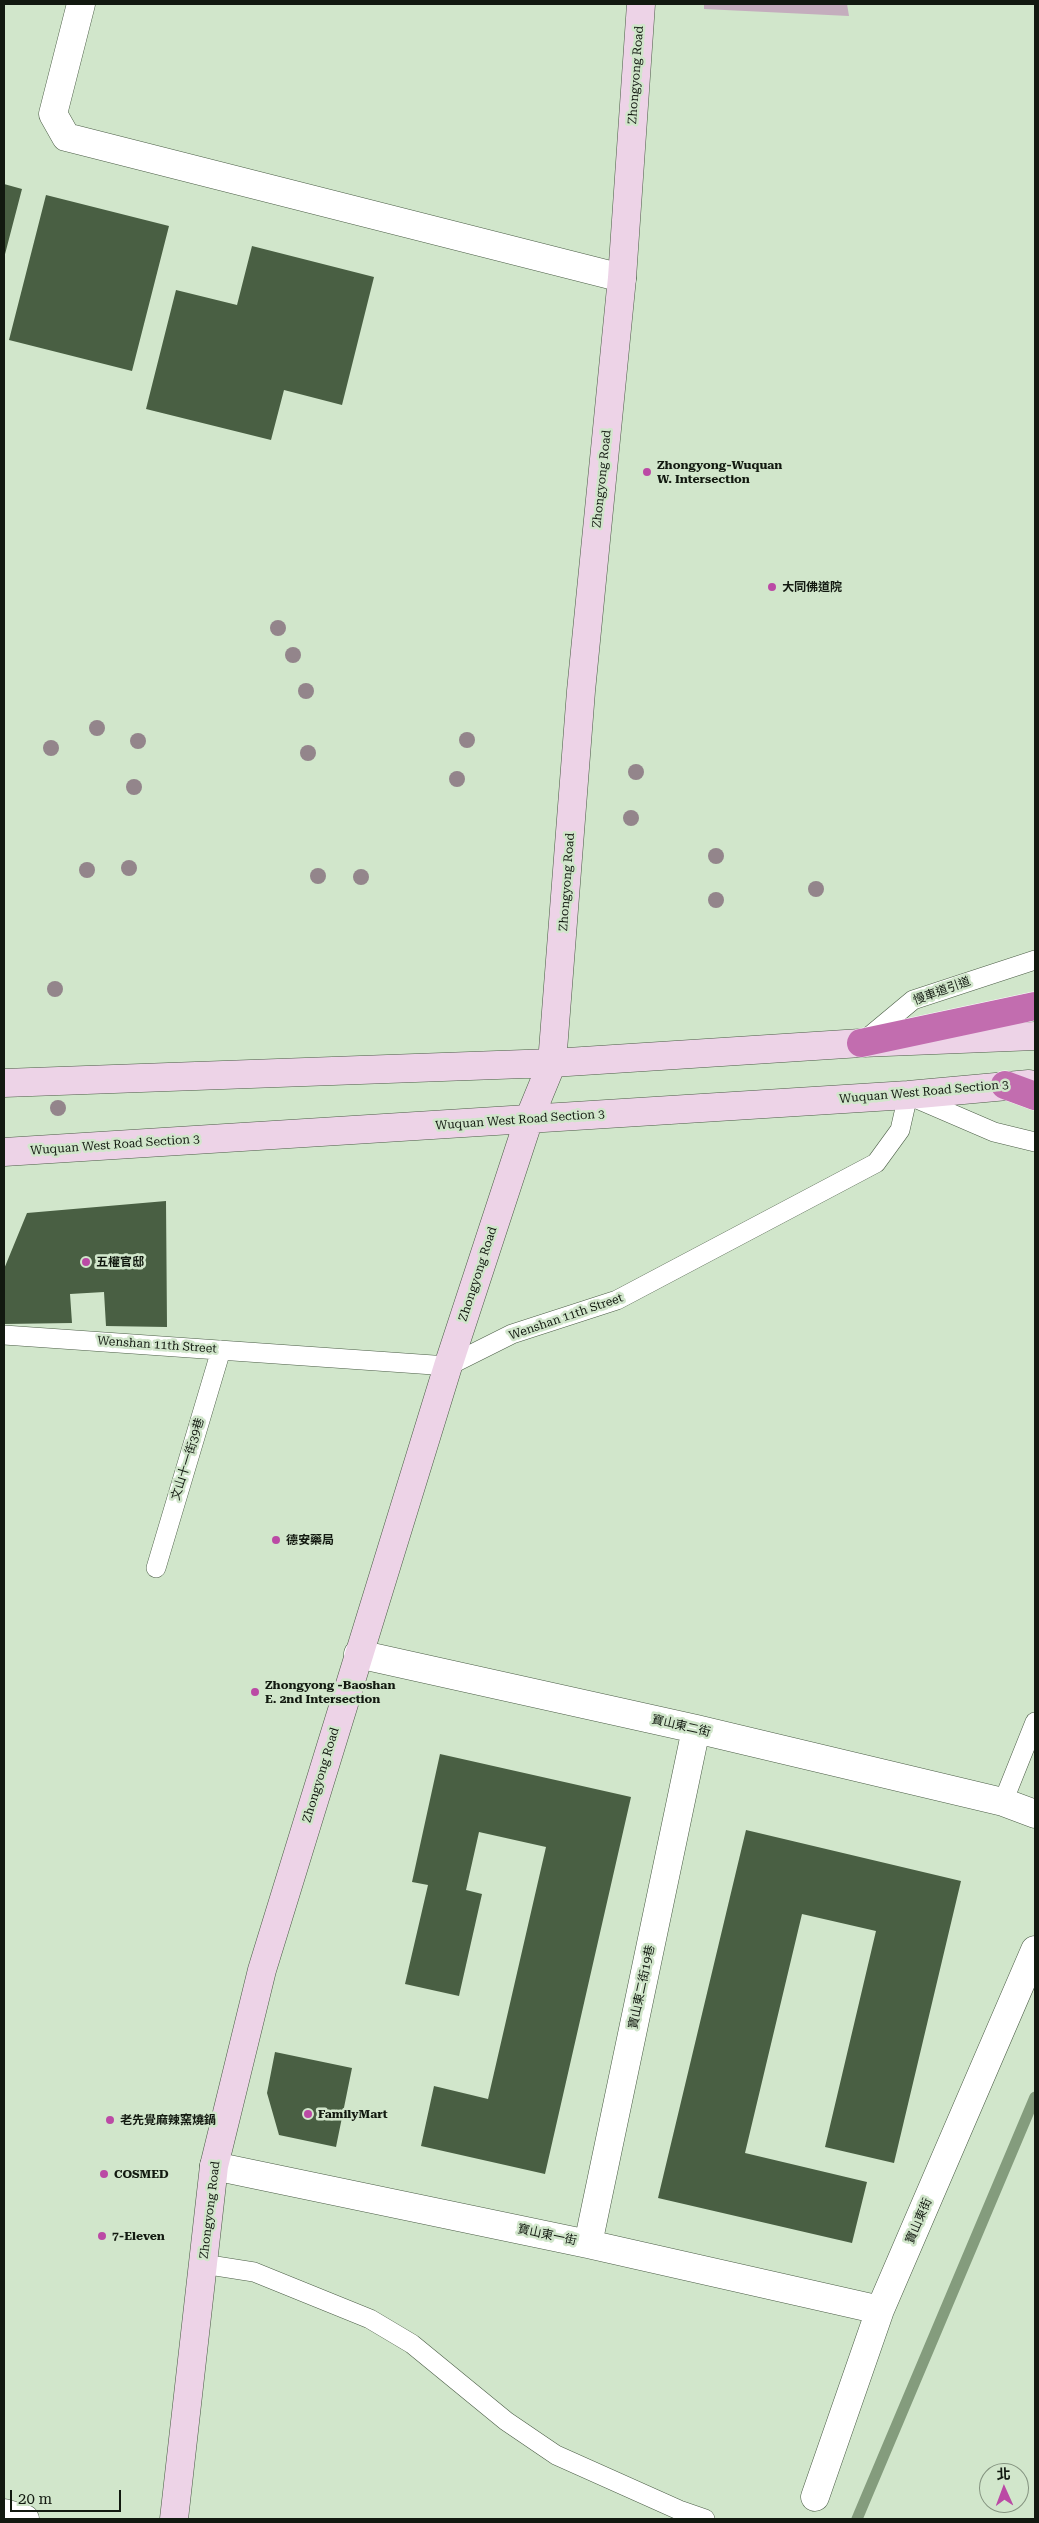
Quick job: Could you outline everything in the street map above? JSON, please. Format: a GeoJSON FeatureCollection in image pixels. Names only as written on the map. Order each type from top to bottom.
{"type":"FeatureCollection","features":[{"type":"Feature","properties":{"kind":"highway"},"geometry":{"type":"LineString","coordinates":[[861,1043],[1035,1006]]}},
{"type":"Feature","properties":{"kind":"highway"},"geometry":{"type":"LineString","coordinates":[[1006,1085],[1035,1096]]}},
{"type":"Feature","properties":{"kind":"main road","name":"Zhongyong Road"},"geometry":{"type":"LineString","coordinates":[[174,2519],[214,2166],[262,1970],[448,1366],[529,1119],[552,1063],[581,691],[622,278],[641,4]]}},
{"type":"Feature","properties":{"kind":"main road"},"geometry":{"type":"LineString","coordinates":[[4,1084],[552,1063],[861,1043],[1035,1036]]}},
{"type":"Feature","properties":{"kind":"main road","name":"Wuquan West Road Section 3"},"geometry":{"type":"LineString","coordinates":[[4,1152],[908,1095],[1006,1085],[1035,1084]]}},
{"type":"Feature","properties":{"kind":"street"},"geometry":{"type":"LineString","coordinates":[[81,4],[52,114],[66,137],[622,278]]}},
{"type":"Feature","properties":{"kind":"street","name":"寶山東二街"},"geometry":{"type":"LineString","coordinates":[[358,1654],[696,1729],[1003,1802],[1035,1814]]}},
{"type":"Feature","properties":{"kind":"street","name":"寶山東二街19巷"},"geometry":{"type":"LineString","coordinates":[[588,2244],[696,1729]]}},
{"type":"Feature","properties":{"kind":"street","name":"寶山東街"},"geometry":{"type":"LineString","coordinates":[[815,2497],[880,2310],[1035,1950]]}},
{"type":"Feature","properties":{"kind":"street","name":"寶山東一街"},"geometry":{"type":"LineString","coordinates":[[214,2166],[588,2244],[880,2310]]}},
{"type":"Feature","properties":{"kind":"street"},"geometry":{"type":"LineString","coordinates":[[4,2513],[24,2519]]}},
{"type":"Feature","properties":{"kind":"lane","name":"慢車道引道"},"geometry":{"type":"LineString","coordinates":[[861,1043],[913,1000],[1035,960]]}},
{"type":"Feature","properties":{"kind":"lane"},"geometry":{"type":"LineString","coordinates":[[908,1095],[994,1132],[1035,1142]]}},
{"type":"Feature","properties":{"kind":"lane","name":"Wenshan 11th Street"},"geometry":{"type":"LineString","coordinates":[[4,1335],[448,1366],[512,1334],[617,1300],[876,1163],[900,1130],[908,1095]]}},
{"type":"Feature","properties":{"kind":"lane","name":"文山十一街39巷"},"geometry":{"type":"LineString","coordinates":[[156,1568],[221,1350]]}},
{"type":"Feature","properties":{"kind":"lane"},"geometry":{"type":"LineString","coordinates":[[1003,1802],[1035,1722]]}},
{"type":"Feature","properties":{"kind":"lane"},"geometry":{"type":"LineString","coordinates":[[203,2264],[254,2272],[370,2319],[412,2344],[506,2421],[556,2455],[679,2510],[705,2519]]}},
{"type":"Feature","properties":{"kind":"shaded area"},"geometry":{"type":"Polygon","coordinates":[[[704,4],[847,4],[849,16],[704,9],[704,4]]]}},
{"type":"Feature","properties":{"kind":"building"},"geometry":{"type":"Polygon","coordinates":[[[4,184],[22,189],[4,258],[4,184]]]}},
{"type":"Feature","properties":{"kind":"building"},"geometry":{"type":"Polygon","coordinates":[[[46,195],[169,226],[132,371],[9,340],[46,195]]]}},
{"type":"Feature","properties":{"kind":"building"},"geometry":{"type":"Polygon","coordinates":[[[252,246],[374,277],[342,405],[284,390],[271,440],[146,409],[176,290],[237,305],[252,246]]]}},
{"type":"Feature","properties":{"kind":"building","name":"五權官邸"},"geometry":{"type":"Polygon","coordinates":[[[166,1201],[167,1327],[106,1326],[104,1292],[70,1294],[72,1323],[4,1324],[4,1269],[27,1213],[166,1201]]]}},
{"type":"Feature","properties":{"kind":"building"},"geometry":{"type":"Polygon","coordinates":[[[440,1754],[631,1797],[545,2174],[421,2146],[434,2086],[488,2099],[546,1847],[479,1832],[466,1890],[482,1894],[459,1996],[405,1984],[428,1885],[412,1882],[440,1754]]]}},
{"type":"Feature","properties":{"kind":"building"},"geometry":{"type":"Polygon","coordinates":[[[746,1830],[961,1881],[894,2163],[825,2147],[876,1931],[802,1914],[745,2153],[867,2182],[852,2243],[658,2198],[746,1830]]]}},
{"type":"Feature","properties":{"kind":"building","name":"FamilyMart"},"geometry":{"type":"Polygon","coordinates":[[[275,2052],[352,2068],[336,2147],[279,2135],[267,2093],[275,2052]]]}},
{"type":"Feature","properties":{"kind":"waterway"},"geometry":{"type":"LineString","coordinates":[[857,2519],[1035,2097]]}},
{"type":"Feature","properties":{"kind":"place","name":"Zhongyong-Wuquan W. Intersection"},"geometry":{"type":"Point","coordinates":[647,472]}},
{"type":"Feature","properties":{"kind":"place","name":"大同佛道院"},"geometry":{"type":"Point","coordinates":[772,587]}},
{"type":"Feature","properties":{"kind":"place","name":"五權官邸"},"geometry":{"type":"Point","coordinates":[86,1262]}},
{"type":"Feature","properties":{"kind":"place","name":"德安藥局"},"geometry":{"type":"Point","coordinates":[276,1540]}},
{"type":"Feature","properties":{"kind":"place","name":"Zhongyong -Baoshan E. 2nd Intersection"},"geometry":{"type":"Point","coordinates":[255,1692]}},
{"type":"Feature","properties":{"kind":"place","name":"FamilyMart"},"geometry":{"type":"Point","coordinates":[308,2114]}},
{"type":"Feature","properties":{"kind":"place","name":"老先覺麻辣窯燒鍋"},"geometry":{"type":"Point","coordinates":[110,2120]}},
{"type":"Feature","properties":{"kind":"place","name":"COSMED"},"geometry":{"type":"Point","coordinates":[104,2174]}},
{"type":"Feature","properties":{"kind":"place","name":"7-Eleven"},"geometry":{"type":"Point","coordinates":[102,2236]}}]}
